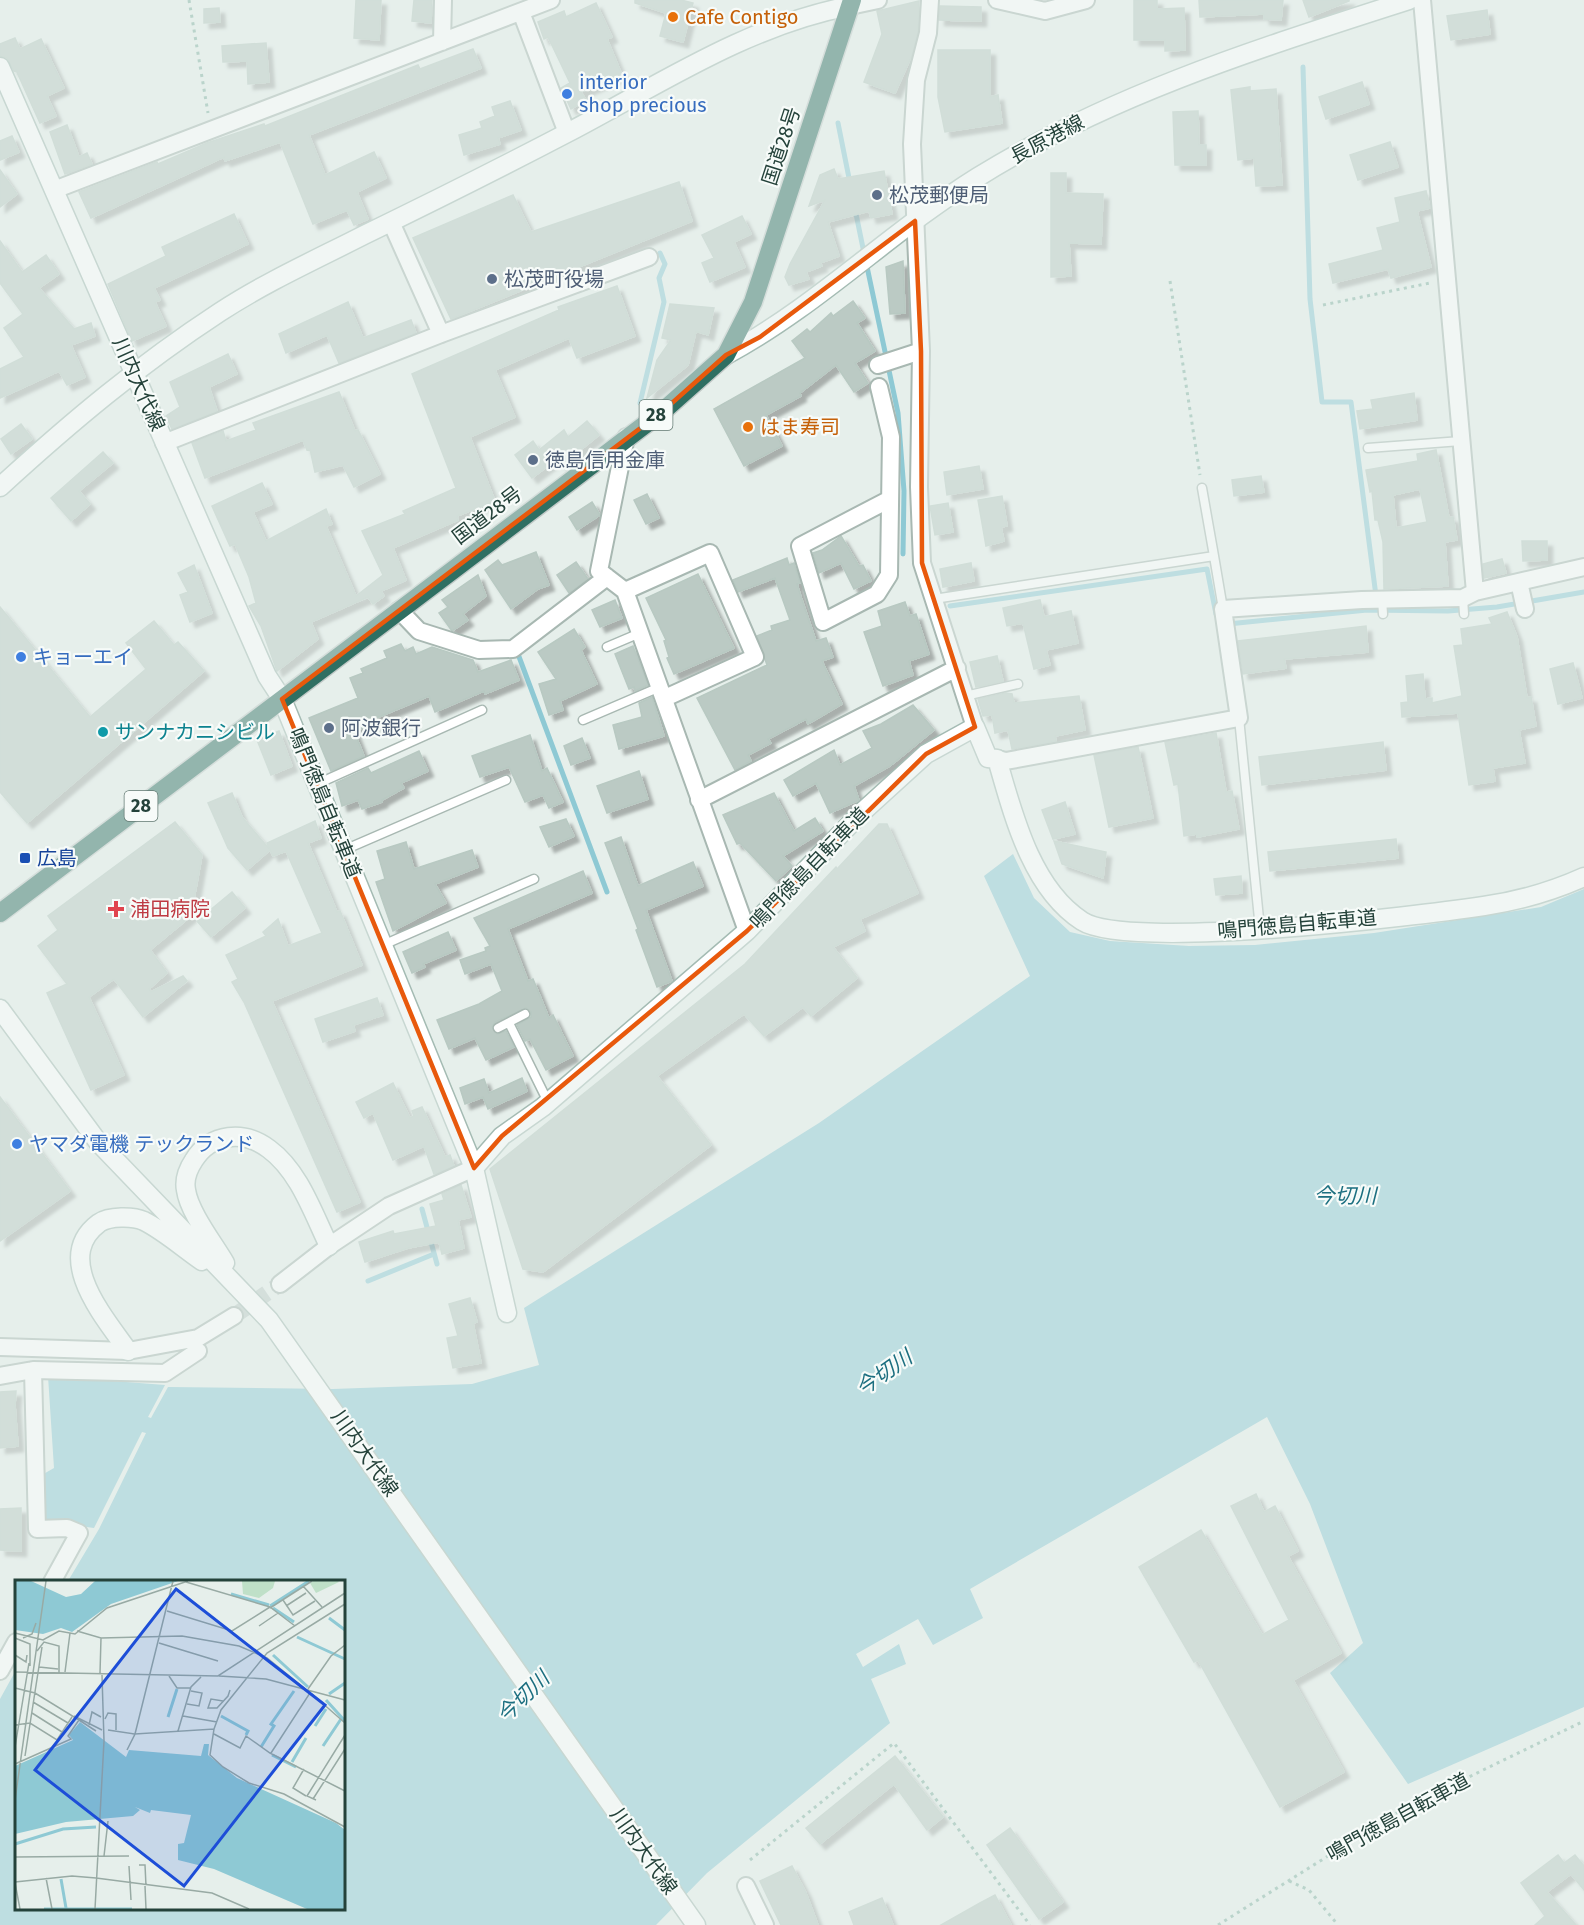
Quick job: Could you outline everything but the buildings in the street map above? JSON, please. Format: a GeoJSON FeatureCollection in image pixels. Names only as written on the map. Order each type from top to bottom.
{"type":"FeatureCollection","features":[{"type":"Feature","properties":{"kind":"highway","name":"国道28号"},"geometry":{"type":"LineString","coordinates":[[0,913],[663,411],[726,355],[753,302],[851,3]]}},
{"type":"Feature","properties":{"kind":"main road","name":"長原港線"},"geometry":{"type":"LineString","coordinates":[[726,355],[759,337],[915,220],[977,177],[1059,131],[1140,93],[1229,58],[1409,0]]}},
{"type":"Feature","properties":{"kind":"main road"},"geometry":{"type":"LineString","coordinates":[[0,487],[86,410],[133,372],[222,311],[279,278],[567,133],[712,54],[780,26],[851,3]]}},
{"type":"Feature","properties":{"kind":"main road","name":"川内大代線"},"geometry":{"type":"LineString","coordinates":[[0,66],[267,676],[282,699]]}},
{"type":"Feature","properties":{"kind":"main road","name":"鳴門徳島自転車道"},"geometry":{"type":"LineString","coordinates":[[282,699],[474,1168],[502,1136],[548,1102],[747,931],[859,815],[926,754],[975,727],[988,758],[997,759],[1014,819],[1043,883],[1083,922],[1128,932],[1260,929],[1485,906],[1533,895],[1584,877]]}},
{"type":"Feature","properties":{"kind":"main road","name":"川内大代線"},"geometry":{"type":"LineString","coordinates":[[0,1009],[98,1142],[240,1287],[269,1320],[310,1374],[694,1922]]}},
{"type":"Feature","properties":{"kind":"main road"},"geometry":{"type":"LineString","coordinates":[[240,1287],[195,1214],[186,1191],[188,1170],[200,1150],[219,1138],[243,1137],[269,1149],[291,1171],[329,1246]]}},
{"type":"Feature","properties":{"kind":"main road"},"geometry":{"type":"LineString","coordinates":[[474,1168],[507,1313]]}},
{"type":"Feature","properties":{"kind":"main road"},"geometry":{"type":"LineString","coordinates":[[128,1352],[91,1297],[81,1268],[80,1249],[88,1233],[102,1221],[122,1218],[143,1221],[240,1287]]}},
{"type":"Feature","properties":{"kind":"street"},"geometry":{"type":"LineString","coordinates":[[442,42],[443,0]]}},
{"type":"Feature","properties":{"kind":"street"},"geometry":{"type":"LineString","coordinates":[[54,190],[551,0]]}},
{"type":"Feature","properties":{"kind":"street"},"geometry":{"type":"LineString","coordinates":[[851,3],[878,0]]}},
{"type":"Feature","properties":{"kind":"street"},"geometry":{"type":"LineString","coordinates":[[930,0],[928,33],[916,90],[912,144],[921,351],[922,563],[975,727]]}},
{"type":"Feature","properties":{"kind":"street"},"geometry":{"type":"LineString","coordinates":[[997,0],[1044,11],[1086,0]]}},
{"type":"Feature","properties":{"kind":"street"},"geometry":{"type":"LineString","coordinates":[[1422,0],[1461,441],[1467,601]]}},
{"type":"Feature","properties":{"kind":"street"},"geometry":{"type":"LineString","coordinates":[[521,12],[567,133]]}},
{"type":"Feature","properties":{"kind":"street"},"geometry":{"type":"LineString","coordinates":[[392,222],[441,334]]}},
{"type":"Feature","properties":{"kind":"street"},"geometry":{"type":"LineString","coordinates":[[164,443],[441,334],[649,257]]}},
{"type":"Feature","properties":{"kind":"street"},"geometry":{"type":"LineString","coordinates":[[878,364],[921,351]]}},
{"type":"Feature","properties":{"kind":"street"},"geometry":{"type":"LineString","coordinates":[[879,387],[891,437],[889,575],[877,594],[823,622],[800,546],[890,499]]}},
{"type":"Feature","properties":{"kind":"street"},"geometry":{"type":"LineString","coordinates":[[891,437],[920,431]]}},
{"type":"Feature","properties":{"kind":"street"},"geometry":{"type":"LineString","coordinates":[[626,437],[599,571],[625,591],[747,931]]}},
{"type":"Feature","properties":{"kind":"street"},"geometry":{"type":"LineString","coordinates":[[625,591],[710,553],[755,657],[663,693]]}},
{"type":"Feature","properties":{"kind":"street"},"geometry":{"type":"LineString","coordinates":[[997,759],[1006,760],[1060,752],[1239,718],[1223,609],[1383,607],[1467,601],[1519,582],[1584,567]]}},
{"type":"Feature","properties":{"kind":"street"},"geometry":{"type":"LineString","coordinates":[[399,610],[419,631],[479,650],[513,649],[607,577]]}},
{"type":"Feature","properties":{"kind":"street"},"geometry":{"type":"LineString","coordinates":[[1519,582],[1525,609]]}},
{"type":"Feature","properties":{"kind":"street"},"geometry":{"type":"LineString","coordinates":[[699,800],[957,668]]}},
{"type":"Feature","properties":{"kind":"street"},"geometry":{"type":"LineString","coordinates":[[280,1284],[329,1246],[389,1206],[474,1168]]}},
{"type":"Feature","properties":{"kind":"street"},"geometry":{"type":"LineString","coordinates":[[0,1347],[128,1352],[198,1338],[234,1316]]}},
{"type":"Feature","properties":{"kind":"street"},"geometry":{"type":"LineString","coordinates":[[0,1376],[33,1370],[165,1373],[198,1350]]}},
{"type":"Feature","properties":{"kind":"street"},"geometry":{"type":"LineString","coordinates":[[33,1370],[38,1529],[67,1528],[79,1533],[53,1580]]}},
{"type":"Feature","properties":{"kind":"street"},"geometry":{"type":"LineString","coordinates":[[0,1671],[15,1644]]}},
{"type":"Feature","properties":{"kind":"street"},"geometry":{"type":"LineString","coordinates":[[746,1886],[765,1925]]}},
{"type":"Feature","properties":{"kind":"lane"},"geometry":{"type":"LineString","coordinates":[[1368,448],[1461,441]]}},
{"type":"Feature","properties":{"kind":"lane"},"geometry":{"type":"LineString","coordinates":[[1202,488],[1223,609]]}},
{"type":"Feature","properties":{"kind":"lane"},"geometry":{"type":"LineString","coordinates":[[934,598],[1214,556]]}},
{"type":"Feature","properties":{"kind":"lane"},"geometry":{"type":"LineString","coordinates":[[607,647],[640,633]]}},
{"type":"Feature","properties":{"kind":"lane"},"geometry":{"type":"LineString","coordinates":[[965,696],[1018,684]]}},
{"type":"Feature","properties":{"kind":"lane"},"geometry":{"type":"LineString","coordinates":[[583,720],[663,693]]}},
{"type":"Feature","properties":{"kind":"lane"},"geometry":{"type":"LineString","coordinates":[[317,784],[482,710]]}},
{"type":"Feature","properties":{"kind":"lane"},"geometry":{"type":"LineString","coordinates":[[1239,718],[1260,929]]}},
{"type":"Feature","properties":{"kind":"lane"},"geometry":{"type":"LineString","coordinates":[[344,850],[506,780]]}},
{"type":"Feature","properties":{"kind":"lane"},"geometry":{"type":"LineString","coordinates":[[383,945],[534,879]]}},
{"type":"Feature","properties":{"kind":"lane"},"geometry":{"type":"LineString","coordinates":[[498,1029],[525,1014]]}},
{"type":"Feature","properties":{"kind":"lane"},"geometry":{"type":"LineString","coordinates":[[509,1023],[548,1102]]}},
{"type":"Feature","properties":{"kind":"path"},"geometry":{"type":"LineString","coordinates":[[189,0],[211,130]]}},
{"type":"Feature","properties":{"kind":"path"},"geometry":{"type":"LineString","coordinates":[[1323,305],[1447,279]]}},
{"type":"Feature","properties":{"kind":"path"},"geometry":{"type":"LineString","coordinates":[[1170,281],[1202,488]]}},
{"type":"Feature","properties":{"kind":"path","name":"鳴門徳島自転車道"},"geometry":{"type":"LineString","coordinates":[[1218,1925],[1403,1809],[1584,1720]]}},
{"type":"Feature","properties":{"kind":"path"},"geometry":{"type":"LineString","coordinates":[[750,1860],[894,1743],[1030,1925]]}},
{"type":"Feature","properties":{"kind":"path"},"geometry":{"type":"LineString","coordinates":[[1289,1881],[1309,1890],[1338,1925]]}},
{"type":"Feature","properties":{"kind":"highlighted area"},"geometry":{"type":"Polygon","coordinates":[[[915,221],[921,351],[922,563],[975,727],[926,754],[747,931],[502,1136],[474,1168],[282,699],[663,411],[726,355],[760,337],[915,221]]]}},
{"type":"Feature","properties":{"kind":"water","name":"今切川"},"geometry":{"type":"Polygon","coordinates":[[[1013,854],[1034,898],[1070,932],[1110,941],[1189,946],[1255,945],[1374,933],[1541,907],[1584,889],[1584,1707],[1408,1784],[1330,1673],[1363,1643],[1310,1504],[1267,1417],[970,1589],[983,1618],[933,1645],[918,1619],[856,1654],[863,1667],[899,1644],[906,1664],[871,1679],[890,1723],[707,1873],[656,1925],[0,1925],[0,1699],[15,1672],[15,1910],[345,1910],[345,1580],[69,1580],[99,1529],[146,1433],[142,1432],[94,1528],[43,1521],[40,1476],[54,1468],[48,1376],[165,1385],[148,1417],[151,1418],[168,1387],[333,1389],[472,1384],[539,1365],[524,1308],[819,1123],[1030,976],[984,876],[1013,854]]]}},
{"type":"Feature","properties":{"kind":"waterway"},"geometry":{"type":"LineString","coordinates":[[1303,67],[1310,299],[1322,402],[1351,402],[1376,596]]}},
{"type":"Feature","properties":{"kind":"waterway"},"geometry":{"type":"LineString","coordinates":[[838,123],[850,183]]}},
{"type":"Feature","properties":{"kind":"waterway"},"geometry":{"type":"LineString","coordinates":[[855,209],[864,253]]}},
{"type":"Feature","properties":{"kind":"waterway"},"geometry":{"type":"LineString","coordinates":[[640,403],[664,302],[659,278],[665,264],[660,253]]}},
{"type":"Feature","properties":{"kind":"waterway"},"geometry":{"type":"LineString","coordinates":[[866,262],[898,413],[904,491],[903,554]]}},
{"type":"Feature","properties":{"kind":"waterway"},"geometry":{"type":"LineString","coordinates":[[950,606],[1207,569],[1216,614]]}},
{"type":"Feature","properties":{"kind":"waterway"},"geometry":{"type":"LineString","coordinates":[[1228,624],[1367,610],[1448,611],[1497,607],[1584,592]]}},
{"type":"Feature","properties":{"kind":"waterway"},"geometry":{"type":"LineString","coordinates":[[518,654],[607,892]]}},
{"type":"Feature","properties":{"kind":"waterway"},"geometry":{"type":"LineString","coordinates":[[422,1209],[437,1264]]}},
{"type":"Feature","properties":{"kind":"waterway"},"geometry":{"type":"LineString","coordinates":[[368,1281],[434,1254]]}},
{"type":"Feature","properties":{"kind":"tunnel"},"geometry":{"type":"LineString","coordinates":[[234,1316],[280,1284]]}},
{"type":"Feature","properties":{"kind":"place","name":"Cafe Contigo"},"geometry":{"type":"Point","coordinates":[673,17]}},
{"type":"Feature","properties":{"kind":"place","name":"interior shop precious"},"geometry":{"type":"Point","coordinates":[567,94]}},
{"type":"Feature","properties":{"kind":"place","name":"松茂郵便局"},"geometry":{"type":"Point","coordinates":[877,195]}},
{"type":"Feature","properties":{"kind":"place","name":"松茂町役場"},"geometry":{"type":"Point","coordinates":[492,279]}},
{"type":"Feature","properties":{"kind":"place","name":"はま寿司"},"geometry":{"type":"Point","coordinates":[748,427]}},
{"type":"Feature","properties":{"kind":"place","name":"徳島信用金庫"},"geometry":{"type":"Point","coordinates":[533,460]}},
{"type":"Feature","properties":{"kind":"place","name":"キョーエイ"},"geometry":{"type":"Point","coordinates":[21,657]}},
{"type":"Feature","properties":{"kind":"place","name":"阿波銀行"},"geometry":{"type":"Point","coordinates":[329,728]}},
{"type":"Feature","properties":{"kind":"place","name":"サンナカニシビル"},"geometry":{"type":"Point","coordinates":[103,732]}},
{"type":"Feature","properties":{"kind":"place","name":"広島"},"geometry":{"type":"Point","coordinates":[25,858]}},
{"type":"Feature","properties":{"kind":"place","name":"浦田病院"},"geometry":{"type":"Point","coordinates":[116,909]}},
{"type":"Feature","properties":{"kind":"place","name":"ヤマダ電機 テックランド"},"geometry":{"type":"Point","coordinates":[17,1144]}}]}
